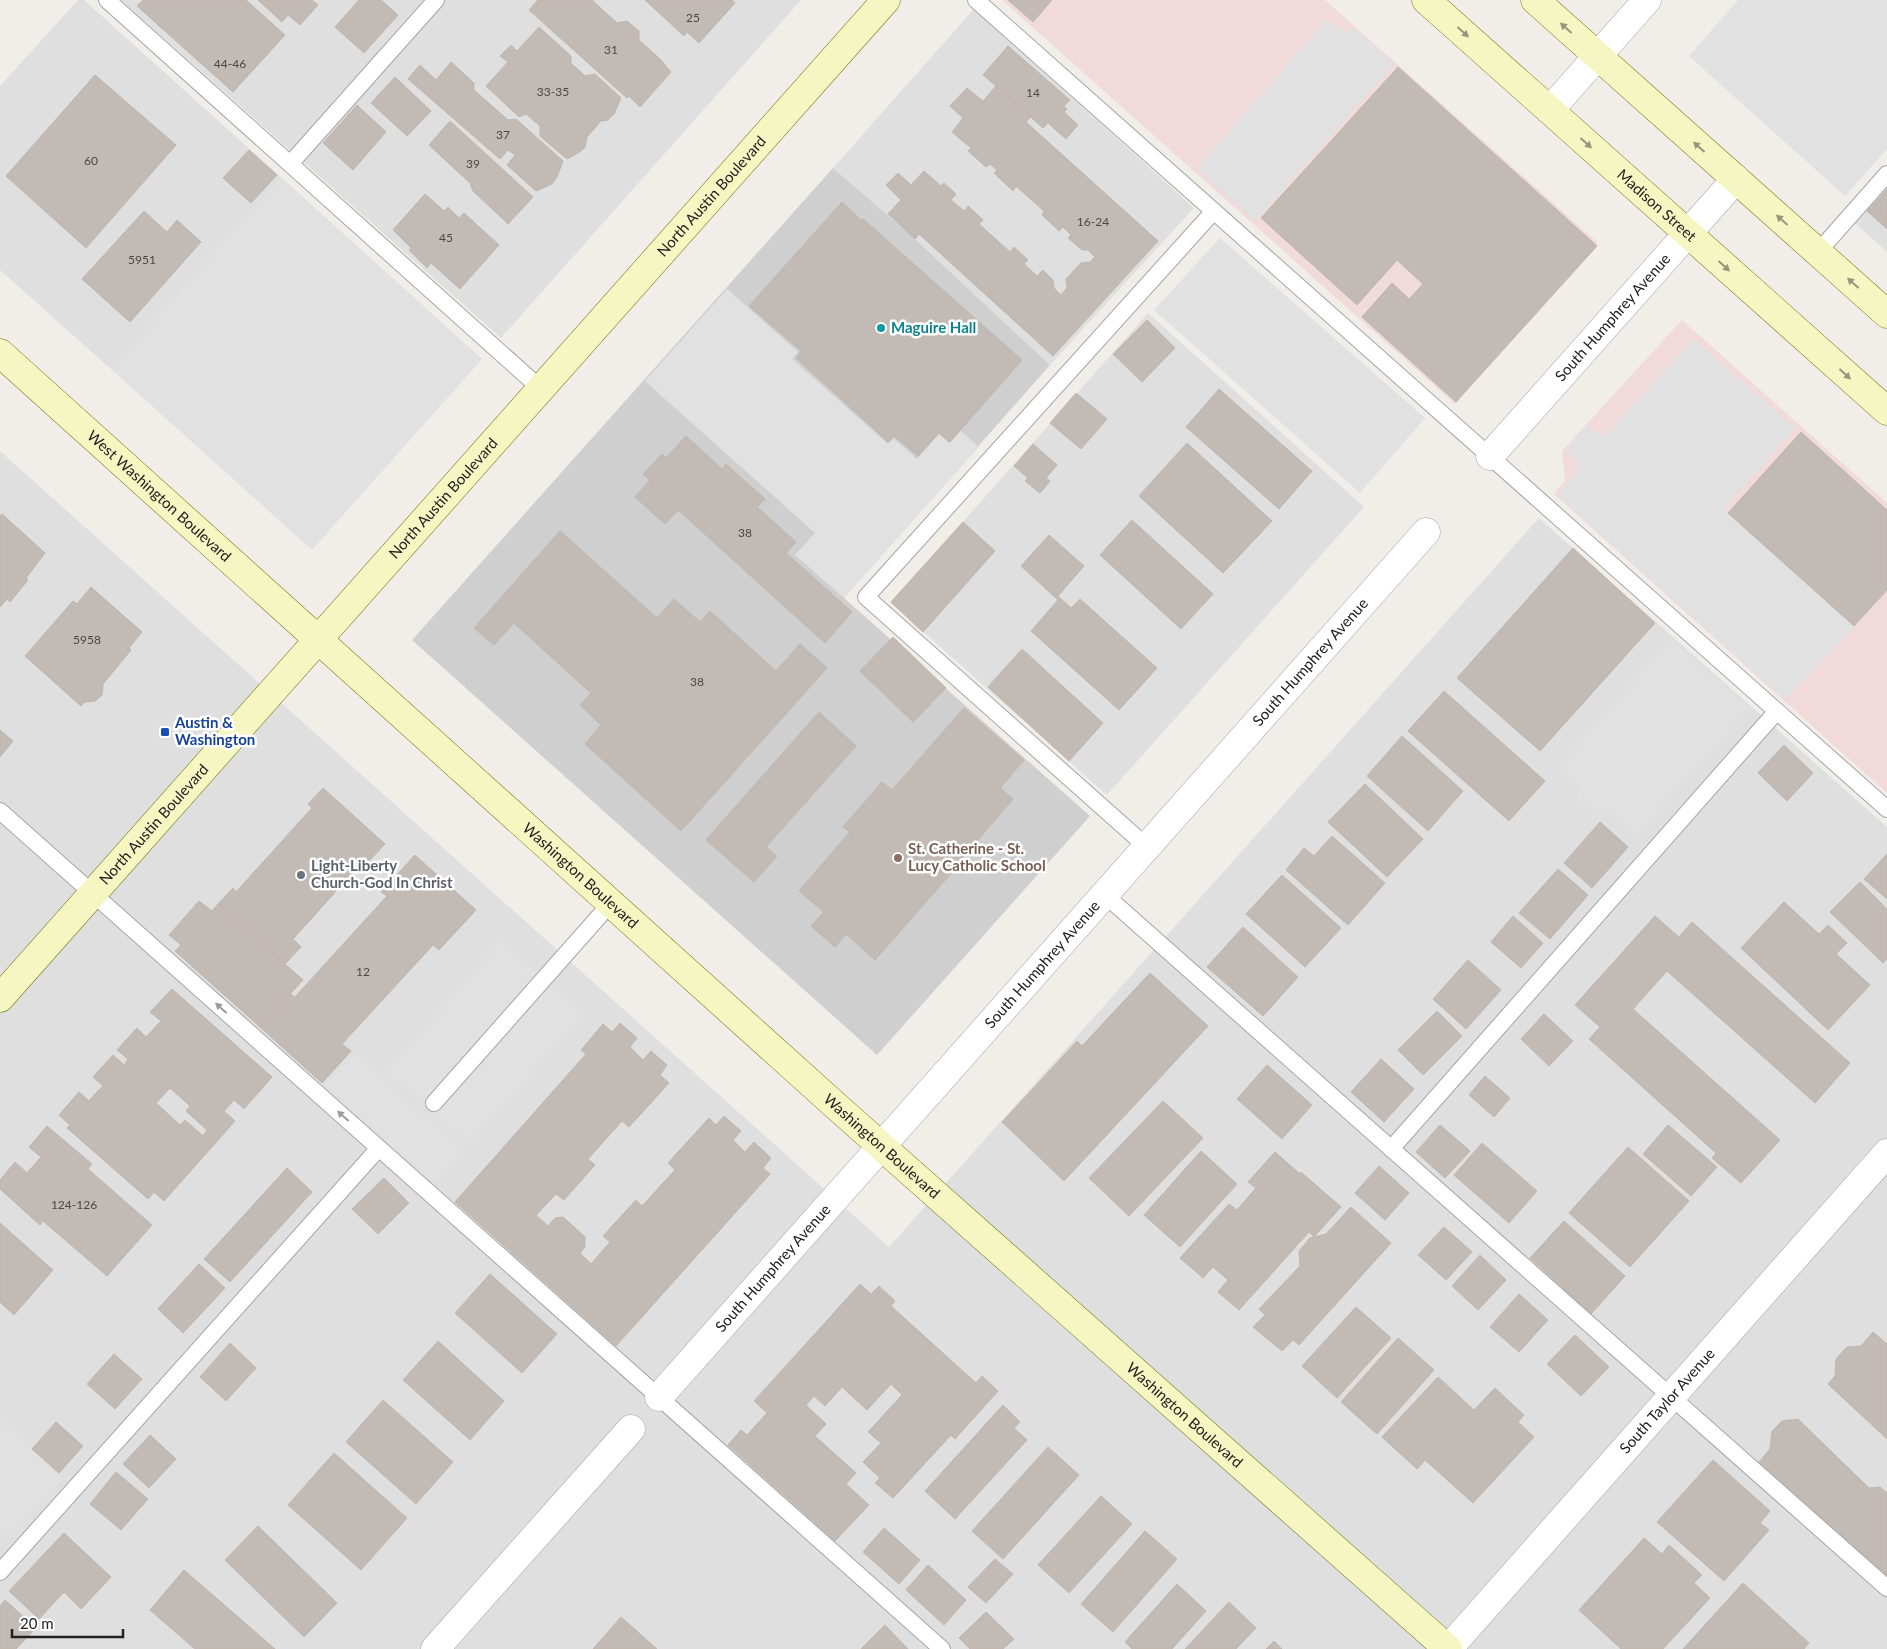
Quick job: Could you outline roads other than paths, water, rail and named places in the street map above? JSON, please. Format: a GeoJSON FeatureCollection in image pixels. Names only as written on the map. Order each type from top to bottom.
{"type":"FeatureCollection","features":[{"type":"Feature","properties":{"kind":"street","name":"North Austin Boulevard"},"geometry":{"type":"LineString","coordinates":[[0,998],[886,0]]}},
{"type":"Feature","properties":{"kind":"street","name":"Madison Street"},"geometry":{"type":"LineString","coordinates":[[1426,0],[1887,411]]}},
{"type":"Feature","properties":{"kind":"street"},"geometry":{"type":"LineString","coordinates":[[1535,0],[1887,314]]}},
{"type":"Feature","properties":{"kind":"street"},"geometry":{"type":"LineString","coordinates":[[1550,110],[1647,0]]}},
{"type":"Feature","properties":{"kind":"street","name":"South Humphrey Avenue"},"geometry":{"type":"LineString","coordinates":[[1490,456],[1736,179]]}},
{"type":"Feature","properties":{"kind":"street","name":"West Washington Boulevard"},"geometry":{"type":"LineString","coordinates":[[0,353],[319,639]]}},
{"type":"Feature","properties":{"kind":"street","name":"South Humphrey Avenue"},"geometry":{"type":"LineString","coordinates":[[659,1398],[1426,532]]}},
{"type":"Feature","properties":{"kind":"street","name":"Washington Boulevard"},"geometry":{"type":"LineString","coordinates":[[319,639],[882,1146],[1448,1649]]}},
{"type":"Feature","properties":{"kind":"street","name":"South Taylor Avenue"},"geometry":{"type":"LineString","coordinates":[[1448,1649],[1887,1154]]}},
{"type":"Feature","properties":{"kind":"street"},"geometry":{"type":"LineString","coordinates":[[435,1649],[631,1429]]}},
{"type":"Feature","properties":{"kind":"lane"},"geometry":{"type":"LineString","coordinates":[[107,0],[541,389]]}},
{"type":"Feature","properties":{"kind":"lane"},"geometry":{"type":"LineString","coordinates":[[290,164],[436,0]]}},
{"type":"Feature","properties":{"kind":"lane"},"geometry":{"type":"LineString","coordinates":[[976,0],[1887,809]]}},
{"type":"Feature","properties":{"kind":"lane"},"geometry":{"type":"LineString","coordinates":[[1818,252],[1887,174]]}},
{"type":"Feature","properties":{"kind":"lane"},"geometry":{"type":"LineString","coordinates":[[1147,847],[866,597],[1214,211]]}},
{"type":"Feature","properties":{"kind":"lane"},"geometry":{"type":"LineString","coordinates":[[1391,1149],[1777,711]]}},
{"type":"Feature","properties":{"kind":"lane"},"geometry":{"type":"LineString","coordinates":[[0,811],[942,1649]]}},
{"type":"Feature","properties":{"kind":"lane"},"geometry":{"type":"LineString","coordinates":[[1105,895],[1887,1588]]}},
{"type":"Feature","properties":{"kind":"lane"},"geometry":{"type":"LineString","coordinates":[[434,1103],[611,903]]}},
{"type":"Feature","properties":{"kind":"lane"},"geometry":{"type":"LineString","coordinates":[[0,1572],[379,1148]]}},
{"type":"Feature","properties":{"kind":"place","name":"Maguire Hall"},"geometry":{"type":"Point","coordinates":[881,328]}},
{"type":"Feature","properties":{"kind":"place","name":"Austin & Washington"},"geometry":{"type":"Point","coordinates":[165,732]}},
{"type":"Feature","properties":{"kind":"place","name":"St. Catherine - St. Lucy Catholic School"},"geometry":{"type":"Point","coordinates":[898,858]}},
{"type":"Feature","properties":{"kind":"place","name":"Light-Liberty Church-God In Christ"},"geometry":{"type":"Point","coordinates":[301,875]}}]}
